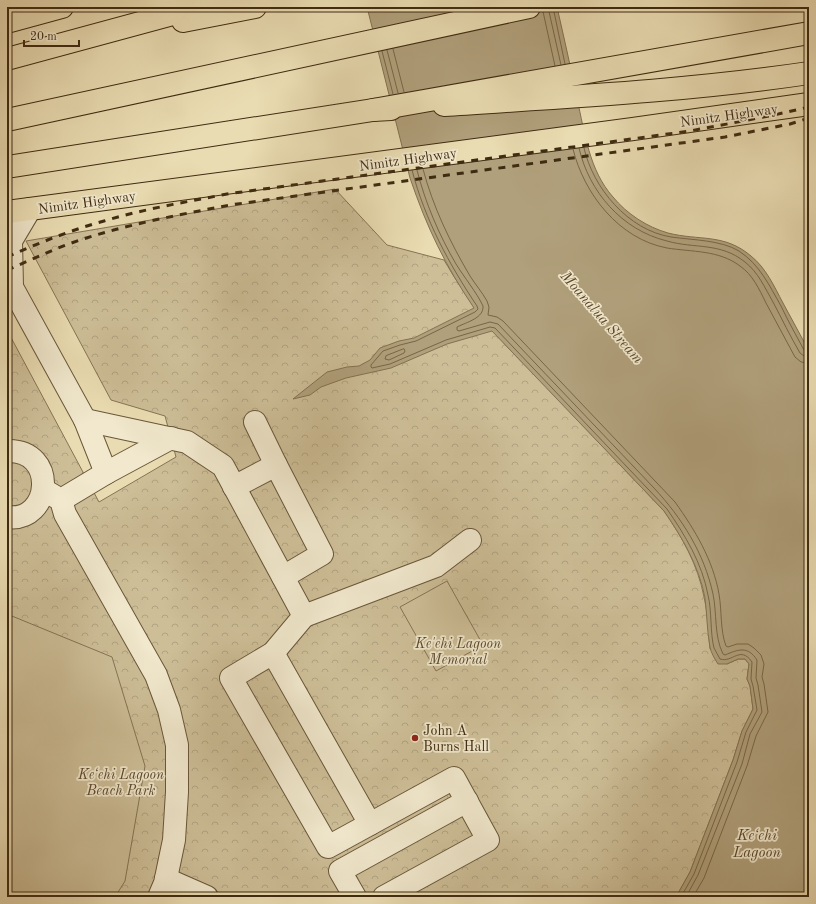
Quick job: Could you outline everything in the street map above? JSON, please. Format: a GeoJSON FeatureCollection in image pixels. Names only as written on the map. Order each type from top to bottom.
{"type":"FeatureCollection","features":[{"type":"Feature","properties":{"kind":"main road"},"geometry":{"type":"LineString","coordinates":[[7,22],[62,7]]}},
{"type":"Feature","properties":{"kind":"main road"},"geometry":{"type":"LineString","coordinates":[[7,59],[199,7]]}},
{"type":"Feature","properties":{"kind":"main road"},"geometry":{"type":"LineString","coordinates":[[64,44],[255,7]]}},
{"type":"Feature","properties":{"kind":"main road"},"geometry":{"type":"LineString","coordinates":[[7,120],[457,21],[529,7]]}},
{"type":"Feature","properties":{"kind":"main road"},"geometry":{"type":"LineString","coordinates":[[7,167],[373,110],[809,33]]}},
{"type":"Feature","properties":{"kind":"main road"},"geometry":{"type":"LineString","coordinates":[[373,110],[623,93],[748,82],[809,73]]}},
{"type":"Feature","properties":{"kind":"main road","name":"Nimitz Highway"},"geometry":{"type":"LineString","coordinates":[[7,212],[633,129],[809,104]]}},
{"type":"Feature","properties":{"kind":"lane"},"geometry":{"type":"LineString","coordinates":[[30,209],[11,241],[10,282],[85,420],[106,473]]}},
{"type":"Feature","properties":{"kind":"lane"},"geometry":{"type":"LineString","coordinates":[[85,420],[186,442],[223,466],[304,616]]}},
{"type":"Feature","properties":{"kind":"lane"},"geometry":{"type":"LineString","coordinates":[[254,422],[322,554],[283,577]]}},
{"type":"Feature","properties":{"kind":"lane"},"geometry":{"type":"LineString","coordinates":[[7,517],[23,516],[33,510],[40,500],[106,473],[171,438]]}},
{"type":"Feature","properties":{"kind":"lane"},"geometry":{"type":"LineString","coordinates":[[7,451],[15,450],[25,454],[34,460],[40,469],[52,495],[66,514],[156,675],[169,710],[178,745],[174,840],[163,888],[207,897]]}},
{"type":"Feature","properties":{"kind":"lane"},"geometry":{"type":"LineString","coordinates":[[234,487],[276,465]]}},
{"type":"Feature","properties":{"kind":"lane"},"geometry":{"type":"LineString","coordinates":[[355,897],[328,847],[230,678],[273,653],[304,616],[436,566],[470,540]]}},
{"type":"Feature","properties":{"kind":"lane"},"geometry":{"type":"LineString","coordinates":[[273,653],[370,824]]}},
{"type":"Feature","properties":{"kind":"lane"},"geometry":{"type":"LineString","coordinates":[[328,847],[454,778],[488,840],[384,897]]}},
{"type":"Feature","properties":{"kind":"lane"},"geometry":{"type":"LineString","coordinates":[[340,871],[467,801]]}},
{"type":"Feature","properties":{"kind":"green space","name":"Ke'ehi Lagoon Memorial"},"geometry":{"type":"Polygon","coordinates":[[[335,189],[387,245],[444,260],[483,318],[506,346],[664,511],[683,541],[698,574],[705,603],[710,649],[727,664],[738,659],[745,659],[749,664],[747,679],[750,686],[753,709],[742,731],[733,760],[690,872],[676,897],[7,897],[7,330],[99,502],[176,457],[165,416],[111,400],[26,241],[335,189]]]}},
{"type":"Feature","properties":{"kind":"green space"},"geometry":{"type":"Polygon","coordinates":[[[447,581],[483,645],[436,671],[400,607],[447,581]]]}},
{"type":"Feature","properties":{"kind":"green space","name":"Keʻehi Lagoon Beach Park"},"geometry":{"type":"Polygon","coordinates":[[[7,614],[112,657],[145,766],[125,881],[115,897],[7,897],[7,614]]]}},
{"type":"Feature","properties":{"kind":"water"},"geometry":{"type":"Polygon","coordinates":[[[367,7],[557,7],[589,151],[598,175],[613,197],[638,219],[660,230],[679,235],[721,241],[741,249],[751,256],[761,266],[769,278],[809,351],[809,897],[676,897],[690,872],[733,760],[742,731],[753,709],[750,686],[747,679],[749,664],[745,659],[738,659],[727,664],[718,664],[714,658],[710,647],[705,598],[699,575],[689,552],[664,511],[492,331],[447,344],[391,368],[346,378],[321,387],[310,395],[293,399],[327,372],[347,367],[359,366],[370,360],[380,348],[399,341],[414,338],[474,308],[445,261],[416,196],[410,178],[367,7]]]}},
{"type":"Feature","properties":{"kind":"railway"},"geometry":{"type":"LineString","coordinates":[[7,257],[79,228],[150,209],[227,194],[690,131],[809,107]]}},
{"type":"Feature","properties":{"kind":"railway"},"geometry":{"type":"LineString","coordinates":[[7,270],[58,248],[100,234],[187,213],[230,205],[725,137],[790,124],[809,118]]}},
{"type":"Feature","properties":{"kind":"place","name":"John A Burns Hall"},"geometry":{"type":"Point","coordinates":[415,738]}},
{"type":"Feature","properties":{"kind":"water label","name":"Moanalua Stream"},"geometry":{"type":"Point","coordinates":[602,317]}},
{"type":"Feature","properties":{"kind":"water label","name":"Keʻehi Lagoon"},"geometry":{"type":"Point","coordinates":[757,844]}}]}
